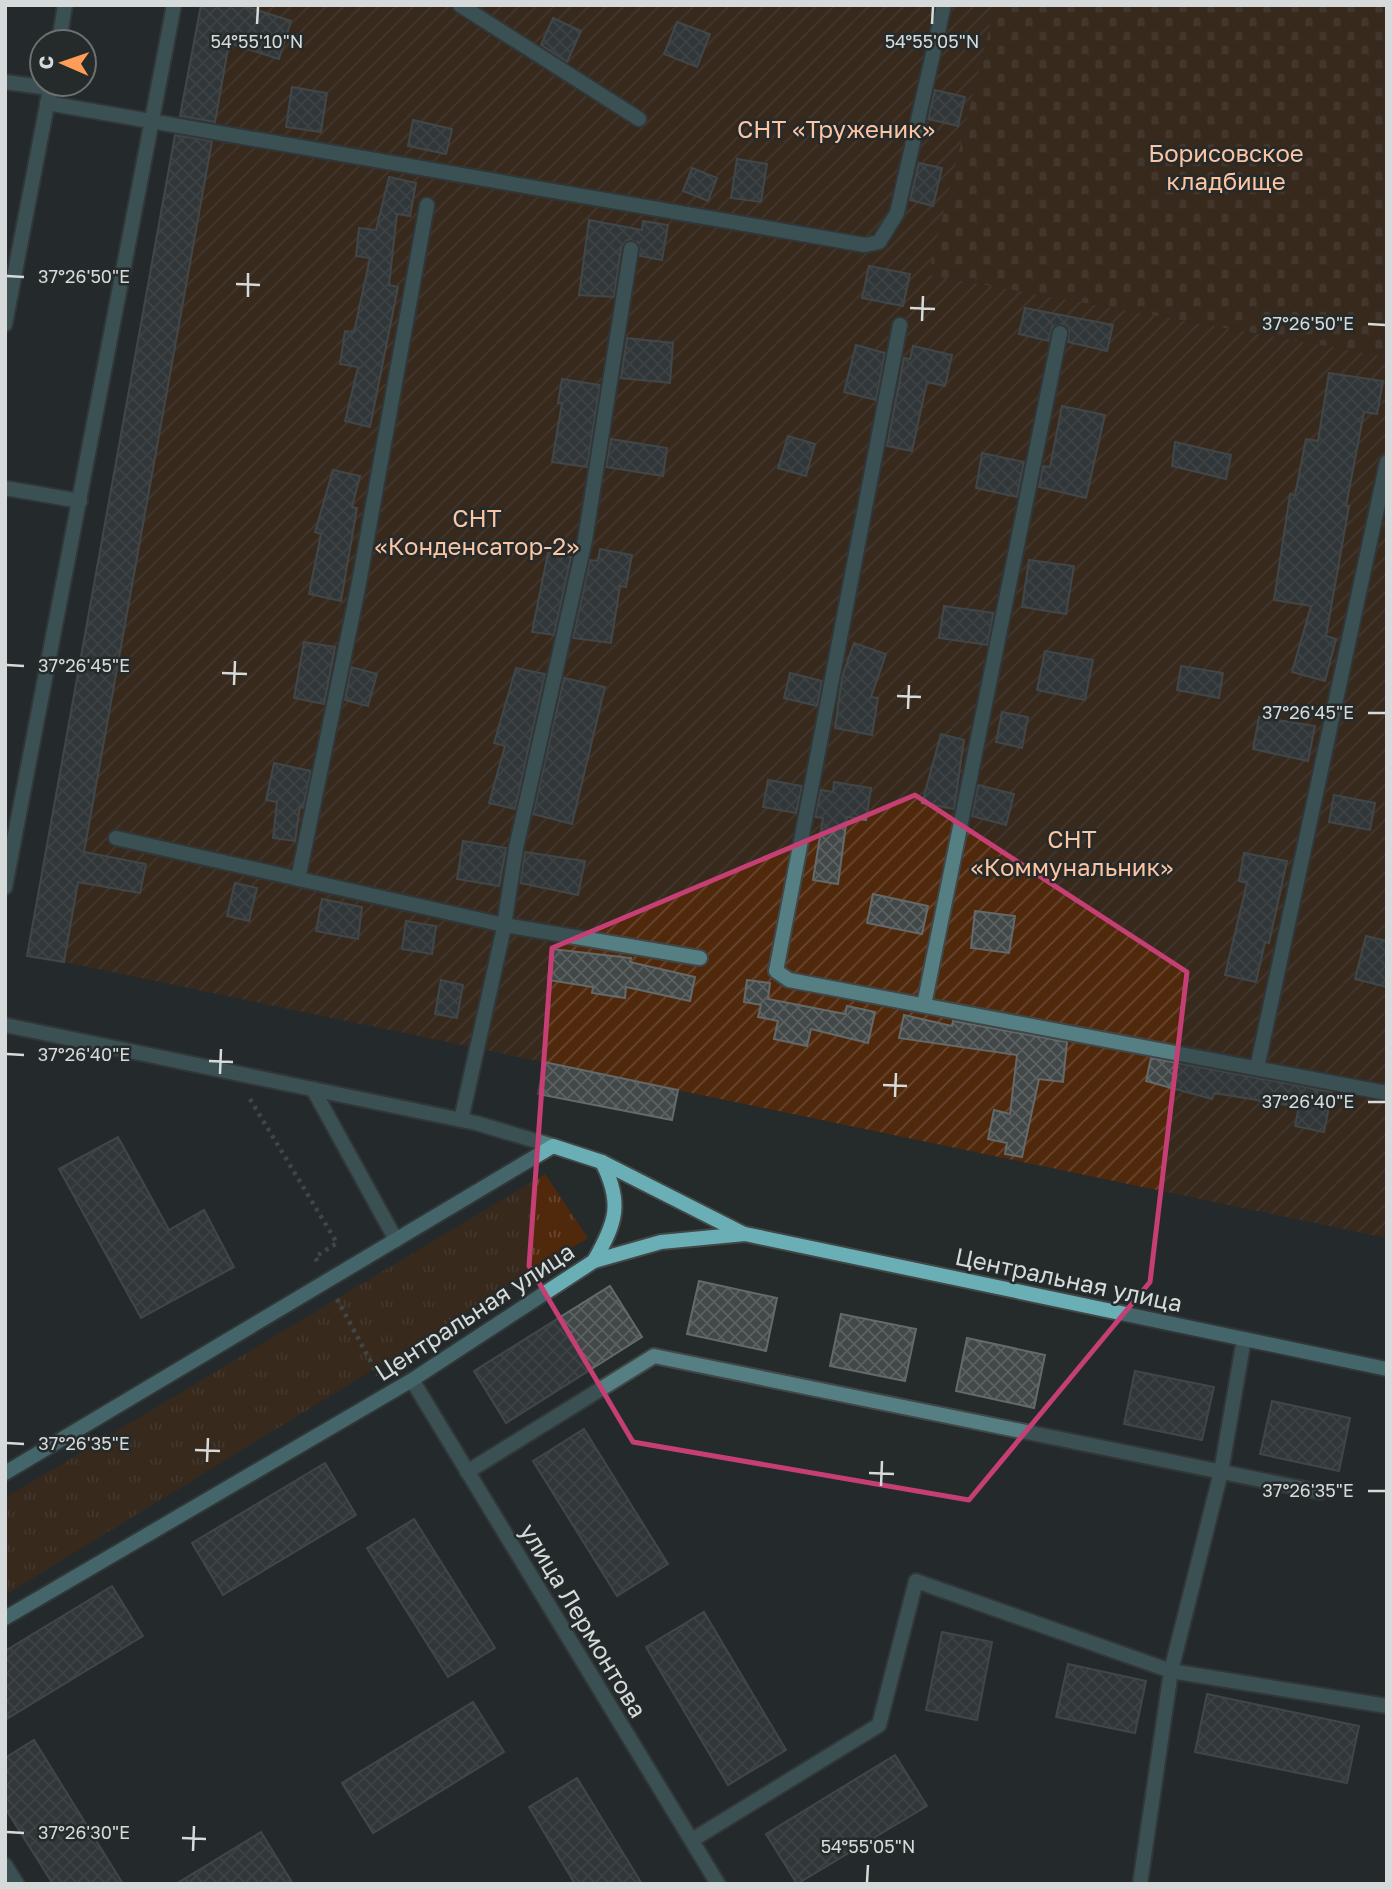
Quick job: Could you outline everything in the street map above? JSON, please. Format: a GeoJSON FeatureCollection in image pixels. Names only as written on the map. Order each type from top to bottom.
{"type":"FeatureCollection","features":[{"type":"Feature","properties":{"kind":"street"},"geometry":{"type":"LineString","coordinates":[[61,28],[65,5]]}},
{"type":"Feature","properties":{"kind":"street"},"geometry":{"type":"LineString","coordinates":[[5,887],[10,833],[80,501],[174,5]]}},
{"type":"Feature","properties":{"kind":"street"},"geometry":{"type":"LineString","coordinates":[[460,5],[639,118]]}},
{"type":"Feature","properties":{"kind":"street"},"geometry":{"type":"LineString","coordinates":[[47,103],[865,245],[879,242],[897,213],[944,5]]}},
{"type":"Feature","properties":{"kind":"street"},"geometry":{"type":"LineString","coordinates":[[5,82],[28,84]]}},
{"type":"Feature","properties":{"kind":"street"},"geometry":{"type":"LineString","coordinates":[[5,324],[48,98]]}},
{"type":"Feature","properties":{"kind":"street"},"geometry":{"type":"LineString","coordinates":[[298,878],[358,588],[428,205]]}},
{"type":"Feature","properties":{"kind":"street"},"geometry":{"type":"LineString","coordinates":[[461,1120],[504,925],[516,848],[585,540],[631,249]]}},
{"type":"Feature","properties":{"kind":"street"},"geometry":{"type":"LineString","coordinates":[[900,325],[776,971],[789,980],[1387,1093]]}},
{"type":"Feature","properties":{"kind":"street"},"geometry":{"type":"LineString","coordinates":[[924,1005],[1060,333]]}},
{"type":"Feature","properties":{"kind":"street"},"geometry":{"type":"LineString","coordinates":[[1257,1068],[1387,462]]}},
{"type":"Feature","properties":{"kind":"street"},"geometry":{"type":"LineString","coordinates":[[5,488],[80,501]]}},
{"type":"Feature","properties":{"kind":"street"},"geometry":{"type":"LineString","coordinates":[[116,838],[504,925],[700,958]]}},
{"type":"Feature","properties":{"kind":"street"},"geometry":{"type":"LineString","coordinates":[[5,1025],[461,1120],[602,1163],[745,1234]]}},
{"type":"Feature","properties":{"kind":"street"},"geometry":{"type":"LineString","coordinates":[[313,1088],[396,1240]]}},
{"type":"Feature","properties":{"kind":"street"},"geometry":{"type":"LineString","coordinates":[[5,1473],[553,1146]]}},
{"type":"Feature","properties":{"kind":"street"},"geometry":{"type":"LineString","coordinates":[[594,1261],[612,1230],[616,1203],[610,1177],[602,1163]]}},
{"type":"Feature","properties":{"kind":"street","name":"Центральная улица"},"geometry":{"type":"LineString","coordinates":[[5,1618],[412,1380],[594,1261],[661,1241],[745,1234],[1387,1369]]}},
{"type":"Feature","properties":{"kind":"street"},"geometry":{"type":"LineString","coordinates":[[1140,1884],[1171,1671],[1221,1472],[1244,1339]]}},
{"type":"Feature","properties":{"kind":"street"},"geometry":{"type":"LineString","coordinates":[[467,1472],[654,1356],[1320,1492]]}},
{"type":"Feature","properties":{"kind":"street","name":"улица Лермонтова"},"geometry":{"type":"LineString","coordinates":[[412,1380],[718,1884]]}},
{"type":"Feature","properties":{"kind":"street"},"geometry":{"type":"LineString","coordinates":[[692,1840],[879,1725],[916,1581],[1171,1671],[1387,1706]]}},
{"type":"Feature","properties":{"kind":"street"},"geometry":{"type":"LineString","coordinates":[[5,1865],[16,1884]]}},
{"type":"Feature","properties":{"kind":"path"},"geometry":{"type":"LineString","coordinates":[[234,1072],[337,1243],[315,1257],[388,1394]]}},
{"type":"Feature","properties":{"kind":"highlighted area"},"geometry":{"type":"Polygon","coordinates":[[[915,795],[1187,972],[1150,1282],[969,1500],[633,1442],[529,1266],[552,948],[915,795]]]}},
{"type":"Feature","properties":{"kind":"green space"},"geometry":{"type":"Polygon","coordinates":[[[236,5],[995,5],[928,275],[1387,357],[1387,1238],[64,962],[236,5]]]}},
{"type":"Feature","properties":{"kind":"green space","name":"Борисовское кладбище"},"geometry":{"type":"Polygon","coordinates":[[[995,5],[1387,5],[1387,357],[928,275],[995,5]]]}},
{"type":"Feature","properties":{"kind":"green space"},"geometry":{"type":"Polygon","coordinates":[[[545,1174],[588,1238],[5,1595],[5,1498],[545,1174]]]}},
{"type":"Feature","properties":{"kind":"building"},"geometry":{"type":"Polygon","coordinates":[[[201,5],[241,5],[291,21],[279,59],[229,43],[215,122],[180,116],[201,5]]]}},
{"type":"Feature","properties":{"kind":"building"},"geometry":{"type":"Polygon","coordinates":[[[553,18],[581,31],[567,62],[541,45],[553,18]]]}},
{"type":"Feature","properties":{"kind":"building"},"geometry":{"type":"Polygon","coordinates":[[[677,22],[710,34],[697,67],[664,54],[677,22]]]}},
{"type":"Feature","properties":{"kind":"building"},"geometry":{"type":"Polygon","coordinates":[[[292,87],[327,93],[321,132],[286,127],[292,87]]]}},
{"type":"Feature","properties":{"kind":"building"},"geometry":{"type":"Polygon","coordinates":[[[935,90],[965,97],[958,126],[928,119],[935,90]]]}},
{"type":"Feature","properties":{"kind":"building"},"geometry":{"type":"Polygon","coordinates":[[[413,120],[452,129],[446,154],[408,146],[413,120]]]}},
{"type":"Feature","properties":{"kind":"building"},"geometry":{"type":"Polygon","coordinates":[[[175,135],[212,141],[84,852],[146,864],[140,893],[78,882],[64,962],[27,956],[175,135]]]}},
{"type":"Feature","properties":{"kind":"building"},"geometry":{"type":"Polygon","coordinates":[[[737,159],[767,164],[761,202],[731,198],[737,159]]]}},
{"type":"Feature","properties":{"kind":"building"},"geometry":{"type":"Polygon","coordinates":[[[919,163],[942,168],[933,206],[910,200],[919,163]]]}},
{"type":"Feature","properties":{"kind":"building"},"geometry":{"type":"Polygon","coordinates":[[[692,168],[717,178],[708,201],[683,191],[692,168]]]}},
{"type":"Feature","properties":{"kind":"building"},"geometry":{"type":"Polygon","coordinates":[[[389,177],[416,183],[410,216],[397,214],[389,285],[398,287],[370,427],[345,421],[358,367],[340,364],[345,331],[354,332],[370,258],[356,256],[359,228],[376,230],[389,177]]]}},
{"type":"Feature","properties":{"kind":"building"},"geometry":{"type":"Polygon","coordinates":[[[589,220],[642,230],[643,221],[668,225],[662,260],[640,256],[638,242],[627,240],[621,248],[614,297],[579,295],[589,220]]]}},
{"type":"Feature","properties":{"kind":"building"},"geometry":{"type":"Polygon","coordinates":[[[869,266],[910,274],[903,306],[862,298],[869,266]]]}},
{"type":"Feature","properties":{"kind":"building"},"geometry":{"type":"Polygon","coordinates":[[[1025,308],[1113,325],[1107,351],[1068,342],[1069,331],[1063,324],[1052,327],[1049,341],[1019,334],[1025,308]]]}},
{"type":"Feature","properties":{"kind":"building"},"geometry":{"type":"Polygon","coordinates":[[[627,338],[673,343],[670,383],[621,378],[627,338]]]}},
{"type":"Feature","properties":{"kind":"building"},"geometry":{"type":"Polygon","coordinates":[[[856,345],[885,353],[876,400],[844,392],[856,345]]]}},
{"type":"Feature","properties":{"kind":"building"},"geometry":{"type":"Polygon","coordinates":[[[913,346],[952,355],[945,386],[927,382],[912,451],[887,446],[904,358],[910,359],[913,346]]]}},
{"type":"Feature","properties":{"kind":"building"},"geometry":{"type":"Polygon","coordinates":[[[1329,373],[1383,381],[1377,414],[1364,412],[1326,636],[1336,639],[1325,681],[1292,672],[1311,606],[1274,600],[1290,494],[1295,495],[1306,439],[1318,441],[1329,373]]]}},
{"type":"Feature","properties":{"kind":"building"},"geometry":{"type":"Polygon","coordinates":[[[562,379],[600,385],[587,467],[552,462],[562,403],[558,403],[562,379]]]}},
{"type":"Feature","properties":{"kind":"building"},"geometry":{"type":"Polygon","coordinates":[[[1062,406],[1105,415],[1086,498],[1039,487],[1043,466],[1050,467],[1062,406]]]}},
{"type":"Feature","properties":{"kind":"building"},"geometry":{"type":"Polygon","coordinates":[[[788,436],[815,444],[806,476],[778,468],[788,436]]]}},
{"type":"Feature","properties":{"kind":"building"},"geometry":{"type":"Polygon","coordinates":[[[611,439],[667,448],[663,476],[606,467],[611,439]]]}},
{"type":"Feature","properties":{"kind":"building"},"geometry":{"type":"Polygon","coordinates":[[[1175,442],[1231,455],[1226,479],[1172,466],[1175,442]]]}},
{"type":"Feature","properties":{"kind":"building"},"geometry":{"type":"Polygon","coordinates":[[[982,453],[1024,462],[1017,497],[976,488],[982,453]]]}},
{"type":"Feature","properties":{"kind":"building"},"geometry":{"type":"Polygon","coordinates":[[[333,470],[360,476],[352,507],[357,508],[341,601],[309,594],[321,534],[315,532],[333,470]]]}},
{"type":"Feature","properties":{"kind":"building"},"geometry":{"type":"Polygon","coordinates":[[[600,549],[632,555],[626,587],[620,586],[611,643],[573,638],[590,560],[598,561],[600,549]]]}},
{"type":"Feature","properties":{"kind":"building"},"geometry":{"type":"Polygon","coordinates":[[[548,553],[571,557],[554,635],[532,632],[548,553]]]}},
{"type":"Feature","properties":{"kind":"building"},"geometry":{"type":"Polygon","coordinates":[[[1029,560],[1074,566],[1066,614],[1022,607],[1029,560]]]}},
{"type":"Feature","properties":{"kind":"building"},"geometry":{"type":"Polygon","coordinates":[[[944,606],[994,613],[987,645],[939,638],[944,606]]]}},
{"type":"Feature","properties":{"kind":"building"},"geometry":{"type":"Polygon","coordinates":[[[304,642],[335,647],[324,704],[294,698],[304,642]]]}},
{"type":"Feature","properties":{"kind":"building"},"geometry":{"type":"Polygon","coordinates":[[[854,643],[886,654],[871,697],[878,698],[872,735],[835,728],[842,677],[854,643]]]}},
{"type":"Feature","properties":{"kind":"building"},"geometry":{"type":"Polygon","coordinates":[[[1045,651],[1093,660],[1085,700],[1037,690],[1045,651]]]}},
{"type":"Feature","properties":{"kind":"building"},"geometry":{"type":"Polygon","coordinates":[[[1181,666],[1223,673],[1219,698],[1177,690],[1181,666]]]}},
{"type":"Feature","properties":{"kind":"building"},"geometry":{"type":"Polygon","coordinates":[[[351,667],[377,674],[368,706],[345,700],[351,667]]]}},
{"type":"Feature","properties":{"kind":"building"},"geometry":{"type":"Polygon","coordinates":[[[516,668],[545,674],[515,809],[489,803],[505,746],[494,743],[516,668]]]}},
{"type":"Feature","properties":{"kind":"building"},"geometry":{"type":"Polygon","coordinates":[[[790,673],[822,681],[817,706],[784,698],[790,673]]]}},
{"type":"Feature","properties":{"kind":"building"},"geometry":{"type":"Polygon","coordinates":[[[564,678],[605,687],[572,824],[533,814],[564,678]]]}},
{"type":"Feature","properties":{"kind":"building"},"geometry":{"type":"Polygon","coordinates":[[[1002,712],[1028,717],[1022,748],[996,742],[1002,712]]]}},
{"type":"Feature","properties":{"kind":"building"},"geometry":{"type":"Polygon","coordinates":[[[1259,717],[1315,726],[1308,761],[1253,749],[1259,717]]]}},
{"type":"Feature","properties":{"kind":"building"},"geometry":{"type":"Polygon","coordinates":[[[941,734],[964,740],[954,809],[922,803],[941,734]]]}},
{"type":"Feature","properties":{"kind":"building"},"geometry":{"type":"Polygon","coordinates":[[[274,763],[311,771],[303,808],[300,807],[295,841],[273,838],[277,802],[266,800],[274,763]]]}},
{"type":"Feature","properties":{"kind":"building"},"geometry":{"type":"Polygon","coordinates":[[[768,780],[802,786],[796,813],[763,807],[768,780]]]}},
{"type":"Feature","properties":{"kind":"building"},"geometry":{"type":"Polygon","coordinates":[[[834,782],[871,788],[866,820],[847,817],[838,884],[813,880],[823,818],[815,817],[821,790],[833,792],[834,782]]]}},
{"type":"Feature","properties":{"kind":"building"},"geometry":{"type":"Polygon","coordinates":[[[978,785],[1014,794],[1006,825],[972,816],[978,785]]]}},
{"type":"Feature","properties":{"kind":"building"},"geometry":{"type":"Polygon","coordinates":[[[1334,795],[1375,803],[1370,830],[1329,822],[1334,795]]]}},
{"type":"Feature","properties":{"kind":"building"},"geometry":{"type":"Polygon","coordinates":[[[463,841],[506,848],[499,886],[457,879],[463,841]]]}},
{"type":"Feature","properties":{"kind":"building"},"geometry":{"type":"Polygon","coordinates":[[[525,852],[585,861],[578,895],[520,883],[525,852]]]}},
{"type":"Feature","properties":{"kind":"building"},"geometry":{"type":"Polygon","coordinates":[[[1244,853],[1287,861],[1269,943],[1265,942],[1256,982],[1225,975],[1247,883],[1239,881],[1244,853]]]}},
{"type":"Feature","properties":{"kind":"building"},"geometry":{"type":"Polygon","coordinates":[[[235,883],[257,888],[249,921],[227,916],[235,883]]]}},
{"type":"Feature","properties":{"kind":"building"},"geometry":{"type":"Polygon","coordinates":[[[873,894],[928,906],[922,934],[867,923],[873,894]]]}},
{"type":"Feature","properties":{"kind":"building"},"geometry":{"type":"Polygon","coordinates":[[[322,899],[362,907],[358,939],[316,931],[322,899]]]}},
{"type":"Feature","properties":{"kind":"building"},"geometry":{"type":"Polygon","coordinates":[[[975,911],[1015,916],[1009,953],[971,948],[975,911]]]}},
{"type":"Feature","properties":{"kind":"building"},"geometry":{"type":"Polygon","coordinates":[[[406,921],[436,926],[432,954],[402,949],[406,921]]]}},
{"type":"Feature","properties":{"kind":"building"},"geometry":{"type":"Polygon","coordinates":[[[1366,936],[1387,941],[1387,987],[1355,979],[1366,936]]]}},
{"type":"Feature","properties":{"kind":"building"},"geometry":{"type":"Polygon","coordinates":[[[552,949],[631,958],[630,962],[695,977],[690,1001],[626,987],[625,998],[592,993],[593,987],[548,980],[552,949]]]}},
{"type":"Feature","properties":{"kind":"building"},"geometry":{"type":"Polygon","coordinates":[[[441,980],[463,985],[457,1018],[435,1014],[441,980]]]}},
{"type":"Feature","properties":{"kind":"building"},"geometry":{"type":"Polygon","coordinates":[[[747,980],[770,983],[768,999],[845,1014],[847,1006],[875,1012],[868,1043],[811,1029],[807,1046],[774,1039],[778,1021],[758,1017],[761,1005],[744,1002],[747,980]]]}},
{"type":"Feature","properties":{"kind":"building"},"geometry":{"type":"Polygon","coordinates":[[[904,1015],[952,1026],[953,1021],[1067,1042],[1063,1082],[1039,1079],[1022,1157],[1005,1154],[1007,1143],[988,1139],[994,1110],[1010,1114],[1017,1055],[899,1038],[904,1015]]]}},
{"type":"Feature","properties":{"kind":"building"},"geometry":{"type":"Polygon","coordinates":[[[1151,1058],[1332,1092],[1324,1132],[1295,1126],[1299,1107],[1214,1093],[1212,1099],[1146,1081],[1151,1058]]]}},
{"type":"Feature","properties":{"kind":"building"},"geometry":{"type":"Polygon","coordinates":[[[544,1062],[678,1090],[672,1120],[538,1094],[544,1062]]]}},
{"type":"Feature","properties":{"kind":"building"},"geometry":{"type":"Polygon","coordinates":[[[118,1137],[169,1230],[204,1210],[234,1267],[141,1318],[59,1169],[118,1137]]]}},
{"type":"Feature","properties":{"kind":"building"},"geometry":{"type":"Polygon","coordinates":[[[699,1281],[777,1298],[766,1351],[687,1334],[699,1281]]]}},
{"type":"Feature","properties":{"kind":"building"},"geometry":{"type":"Polygon","coordinates":[[[610,1286],[642,1337],[506,1423],[474,1371],[610,1286]]]}},
{"type":"Feature","properties":{"kind":"building"},"geometry":{"type":"Polygon","coordinates":[[[841,1314],[916,1329],[905,1381],[830,1366],[841,1314]]]}},
{"type":"Feature","properties":{"kind":"building"},"geometry":{"type":"Polygon","coordinates":[[[967,1338],[1045,1355],[1034,1408],[956,1391],[967,1338]]]}},
{"type":"Feature","properties":{"kind":"building"},"geometry":{"type":"Polygon","coordinates":[[[1135,1371],[1214,1387],[1202,1440],[1124,1424],[1135,1371]]]}},
{"type":"Feature","properties":{"kind":"building"},"geometry":{"type":"Polygon","coordinates":[[[1272,1401],[1350,1418],[1339,1471],[1260,1454],[1272,1401]]]}},
{"type":"Feature","properties":{"kind":"building"},"geometry":{"type":"Polygon","coordinates":[[[584,1429],[668,1564],[617,1596],[533,1461],[584,1429]]]}},
{"type":"Feature","properties":{"kind":"building"},"geometry":{"type":"Polygon","coordinates":[[[325,1463],[356,1515],[223,1595],[192,1543],[325,1463]]]}},
{"type":"Feature","properties":{"kind":"building"},"geometry":{"type":"Polygon","coordinates":[[[414,1519],[495,1648],[448,1677],[367,1548],[414,1519]]]}},
{"type":"Feature","properties":{"kind":"building"},"geometry":{"type":"Polygon","coordinates":[[[112,1586],[143,1636],[5,1720],[5,1651],[112,1586]]]}},
{"type":"Feature","properties":{"kind":"building"},"geometry":{"type":"Polygon","coordinates":[[[704,1612],[786,1750],[728,1785],[646,1647],[704,1612]]]}},
{"type":"Feature","properties":{"kind":"building"},"geometry":{"type":"Polygon","coordinates":[[[942,1632],[992,1642],[977,1720],[926,1710],[942,1632]]]}},
{"type":"Feature","properties":{"kind":"building"},"geometry":{"type":"Polygon","coordinates":[[[1068,1664],[1146,1681],[1135,1733],[1056,1717],[1068,1664]]]}},
{"type":"Feature","properties":{"kind":"building"},"geometry":{"type":"Polygon","coordinates":[[[1207,1694],[1359,1726],[1347,1783],[1195,1752],[1207,1694]]]}},
{"type":"Feature","properties":{"kind":"building"},"geometry":{"type":"Polygon","coordinates":[[[473,1702],[504,1752],[373,1833],[342,1783],[473,1702]]]}},
{"type":"Feature","properties":{"kind":"building"},"geometry":{"type":"Polygon","coordinates":[[[34,1740],[123,1884],[53,1884],[5,1808],[5,1758],[34,1740]]]}},
{"type":"Feature","properties":{"kind":"building"},"geometry":{"type":"Polygon","coordinates":[[[895,1755],[927,1806],[797,1884],[766,1834],[895,1755]]]}},
{"type":"Feature","properties":{"kind":"building"},"geometry":{"type":"Polygon","coordinates":[[[577,1778],[642,1884],[575,1884],[529,1807],[577,1778]]]}},
{"type":"Feature","properties":{"kind":"building"},"geometry":{"type":"Polygon","coordinates":[[[261,1832],[293,1884],[176,1884],[261,1832]]]}},
{"type":"Feature","properties":{"kind":"park label","name":"СНТ «Труженик»"},"geometry":{"type":"Point","coordinates":[836,128]}},
{"type":"Feature","properties":{"kind":"park label","name":"СНТ «Конденсатор-2»"},"geometry":{"type":"Point","coordinates":[477,531]}},
{"type":"Feature","properties":{"kind":"park label","name":"СНТ «Коммунальник»"},"geometry":{"type":"Point","coordinates":[1072,852]}}]}
